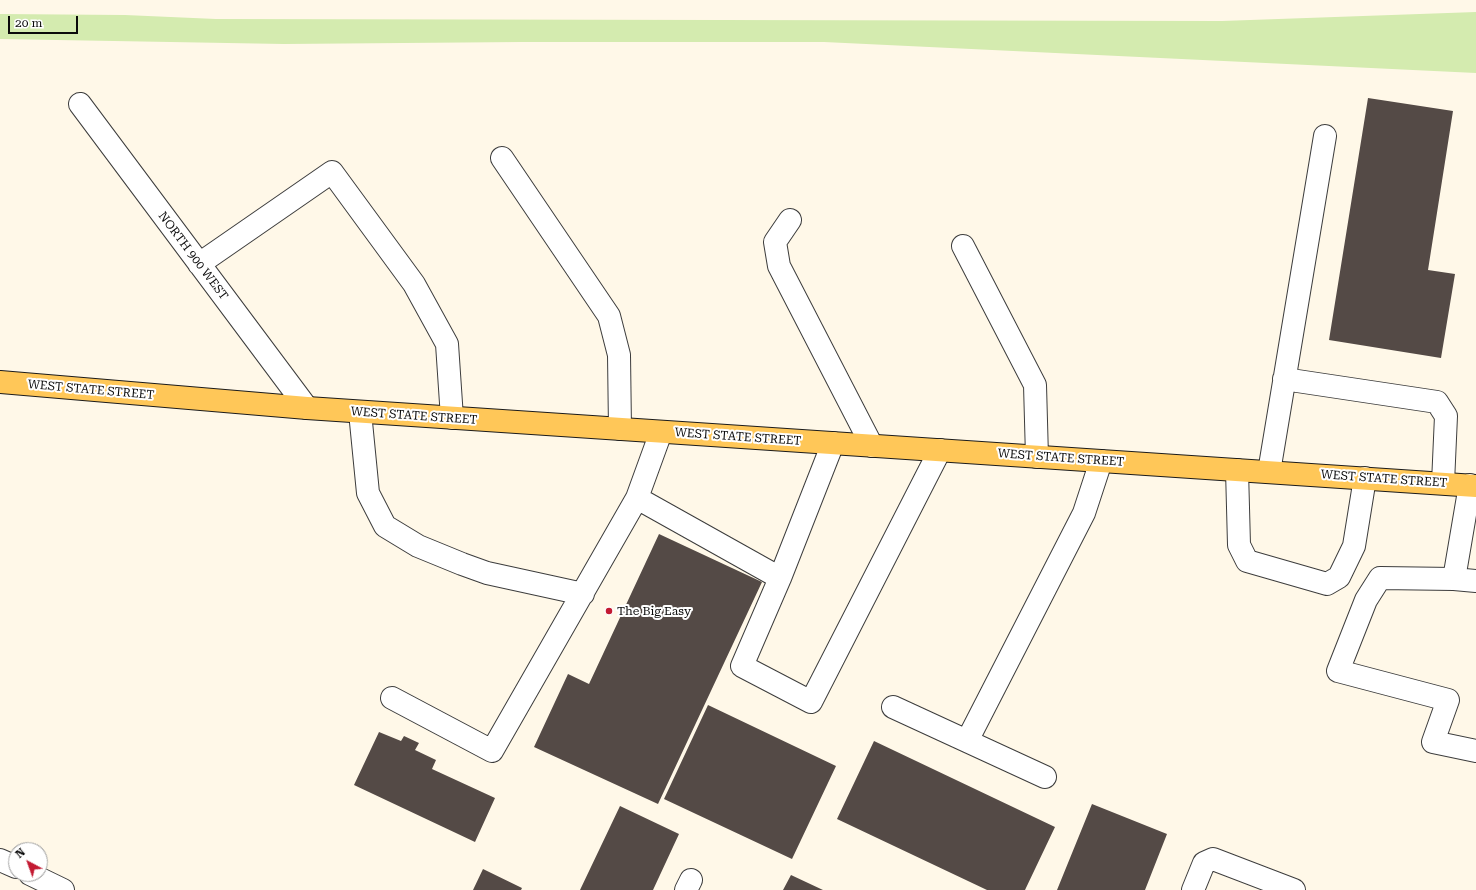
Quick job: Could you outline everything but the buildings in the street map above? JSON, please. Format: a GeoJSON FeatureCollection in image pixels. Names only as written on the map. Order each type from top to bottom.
{"type":"FeatureCollection","features":[{"type":"Feature","properties":{"kind":"main road","name":"WEST STATE STREET"},"geometry":{"type":"LineString","coordinates":[[0,382],[360,412],[1473,485]]}},
{"type":"Feature","properties":{"kind":"street","name":"NORTH 900 WEST"},"geometry":{"type":"LineString","coordinates":[[80,104],[307,408]]}},
{"type":"Feature","properties":{"kind":"street"},"geometry":{"type":"LineString","coordinates":[[1269,472],[1325,136]]}},
{"type":"Feature","properties":{"kind":"street"},"geometry":{"type":"LineString","coordinates":[[502,158],[608,316],[619,354],[620,429]]}},
{"type":"Feature","properties":{"kind":"street"},"geometry":{"type":"LineString","coordinates":[[199,264],[332,172],[414,284],[447,344],[452,418]]}},
{"type":"Feature","properties":{"kind":"street"},"geometry":{"type":"LineString","coordinates":[[790,220],[775,242],[779,266],[872,446]]}},
{"type":"Feature","properties":{"kind":"street"},"geometry":{"type":"LineString","coordinates":[[963,246],[1034,385],[1037,457]]}},
{"type":"Feature","properties":{"kind":"street"},"geometry":{"type":"LineString","coordinates":[[1284,379],[1437,402],[1446,416],[1443,483]]}},
{"type":"Feature","properties":{"kind":"street"},"geometry":{"type":"LineString","coordinates":[[360,412],[368,493],[385,526],[418,546],[468,567],[487,573],[583,594]]}},
{"type":"Feature","properties":{"kind":"street"},"geometry":{"type":"LineString","coordinates":[[392,698],[492,751],[637,498],[661,432]]}},
{"type":"Feature","properties":{"kind":"street"},"geometry":{"type":"LineString","coordinates":[[833,443],[780,578],[742,666],[811,702],[940,450]]}},
{"type":"Feature","properties":{"kind":"street"},"geometry":{"type":"LineString","coordinates":[[967,741],[1084,513],[1101,461]]}},
{"type":"Feature","properties":{"kind":"street"},"geometry":{"type":"LineString","coordinates":[[1237,470],[1239,545],[1247,561],[1327,584],[1340,577],[1354,546],[1365,478]]}},
{"type":"Feature","properties":{"kind":"street"},"geometry":{"type":"LineString","coordinates":[[1454,579],[1473,485]]}},
{"type":"Feature","properties":{"kind":"street"},"geometry":{"type":"LineString","coordinates":[[637,498],[780,578]]}},
{"type":"Feature","properties":{"kind":"street"},"geometry":{"type":"LineString","coordinates":[[1476,581],[1454,579],[1380,578],[1366,600],[1338,671],[1448,700],[1433,742],[1476,752]]}},
{"type":"Feature","properties":{"kind":"street"},"geometry":{"type":"LineString","coordinates":[[892,707],[1045,777]]}},
{"type":"Feature","properties":{"kind":"street"},"geometry":{"type":"LineString","coordinates":[[1193,890],[1204,863],[1213,859],[1294,890]]}},
{"type":"Feature","properties":{"kind":"street"},"geometry":{"type":"LineString","coordinates":[[46,882],[63,890]]}},
{"type":"Feature","properties":{"kind":"green space"},"geometry":{"type":"Polygon","coordinates":[[[1476,12],[1476,73],[824,42],[284,44],[0,39],[0,14],[125,15],[216,19],[1222,21],[1476,12]]]}},
{"type":"Feature","properties":{"kind":"place","name":"The Big Easy"},"geometry":{"type":"Point","coordinates":[609,611]}}]}
